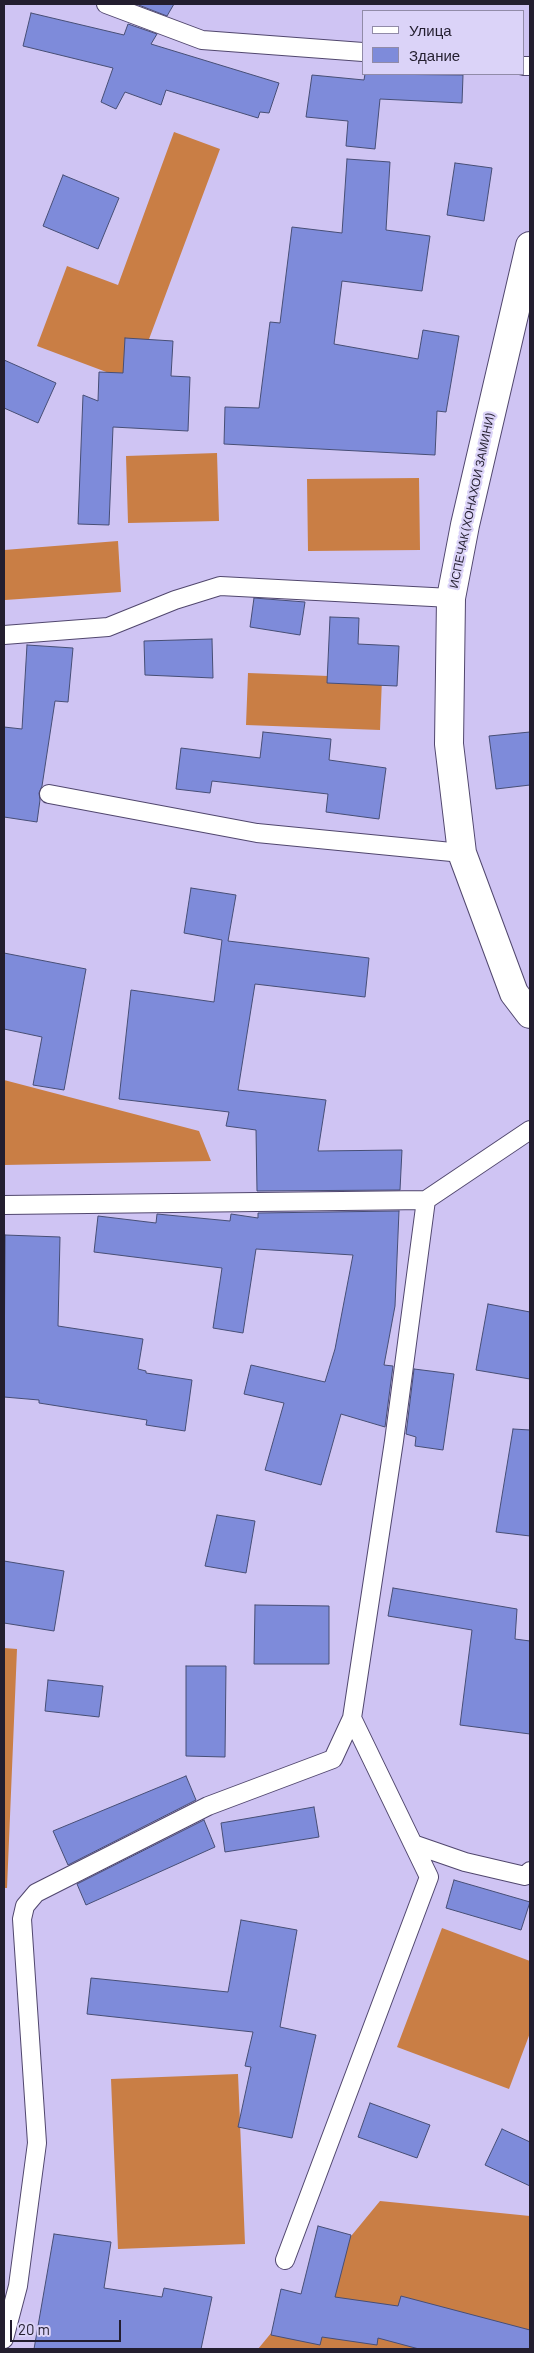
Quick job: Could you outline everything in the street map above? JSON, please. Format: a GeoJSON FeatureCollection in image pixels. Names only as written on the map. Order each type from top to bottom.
{"type":"FeatureCollection","features":[{"type":"Feature","properties":{"kind":"street","name":"ИСПЕЧАК (ХОНАХОИ ЗАМИНИ)"},"geometry":{"type":"LineString","coordinates":[[530,246],[465,525],[451,598],[449,744],[462,853],[514,993],[530,1014]]}},
{"type":"Feature","properties":{"kind":"lane"},"geometry":{"type":"LineString","coordinates":[[106,4],[202,40],[362,52]]}},
{"type":"Feature","properties":{"kind":"lane"},"geometry":{"type":"LineString","coordinates":[[4,635],[108,627],[175,600],[220,586],[451,598]]}},
{"type":"Feature","properties":{"kind":"lane"},"geometry":{"type":"LineString","coordinates":[[49,794],[257,833],[462,853]]}},
{"type":"Feature","properties":{"kind":"lane"},"geometry":{"type":"LineString","coordinates":[[4,1205],[426,1200],[530,1130]]}},
{"type":"Feature","properties":{"kind":"lane"},"geometry":{"type":"LineString","coordinates":[[4,2339],[18,2286],[37,2143],[22,1919],[25,1906],[36,1893],[208,1806],[333,1759],[352,1718],[394,1441],[426,1200]]}},
{"type":"Feature","properties":{"kind":"lane"},"geometry":{"type":"LineString","coordinates":[[285,2260],[429,1877],[352,1718]]}},
{"type":"Feature","properties":{"kind":"lane"},"geometry":{"type":"LineString","coordinates":[[413,1844],[465,1862],[525,1876],[530,1871]]}},
{"type":"Feature","properties":{"kind":"shaded area"},"geometry":{"type":"Polygon","coordinates":[[[174,132],[220,149],[133,382],[37,346],[67,266],[118,285],[174,132]]]}},
{"type":"Feature","properties":{"kind":"shaded area"},"geometry":{"type":"Polygon","coordinates":[[[217,453],[219,521],[128,523],[126,456],[217,453]]]}},
{"type":"Feature","properties":{"kind":"shaded area"},"geometry":{"type":"Polygon","coordinates":[[[419,478],[420,550],[308,551],[307,479],[419,478]]]}},
{"type":"Feature","properties":{"kind":"shaded area"},"geometry":{"type":"Polygon","coordinates":[[[118,541],[121,592],[5,600],[4,550],[118,541]]]}},
{"type":"Feature","properties":{"kind":"shaded area"},"geometry":{"type":"Polygon","coordinates":[[[248,673],[382,678],[380,730],[246,725],[248,673]]]}},
{"type":"Feature","properties":{"kind":"shaded area"},"geometry":{"type":"Polygon","coordinates":[[[4,1080],[199,1131],[211,1161],[4,1165],[4,1080]]]}},
{"type":"Feature","properties":{"kind":"shaded area"},"geometry":{"type":"Polygon","coordinates":[[[4,1648],[17,1649],[7,1888],[4,1888],[4,1648]]]}},
{"type":"Feature","properties":{"kind":"shaded area"},"geometry":{"type":"Polygon","coordinates":[[[442,1928],[530,1961],[530,2033],[509,2089],[397,2047],[442,1928]]]}},
{"type":"Feature","properties":{"kind":"shaded area"},"geometry":{"type":"Polygon","coordinates":[[[238,2074],[245,2244],[118,2249],[111,2079],[238,2074]]]}},
{"type":"Feature","properties":{"kind":"shaded area"},"geometry":{"type":"Polygon","coordinates":[[[380,2201],[530,2216],[530,2349],[258,2349],[380,2201]]]}},
{"type":"Feature","properties":{"kind":"building"},"geometry":{"type":"Polygon","coordinates":[[[136,4],[174,4],[167,16],[136,4]]]}},
{"type":"Feature","properties":{"kind":"building"},"geometry":{"type":"Polygon","coordinates":[[[31,13],[124,35],[128,24],[157,34],[151,44],[279,83],[269,113],[260,112],[258,118],[166,90],[161,105],[125,92],[116,109],[101,102],[113,68],[23,46],[31,13]]]}},
{"type":"Feature","properties":{"kind":"building"},"geometry":{"type":"Polygon","coordinates":[[[312,75],[364,80],[365,75],[463,75],[462,103],[380,99],[375,149],[346,146],[348,121],[306,117],[312,75]]]}},
{"type":"Feature","properties":{"kind":"building"},"geometry":{"type":"Polygon","coordinates":[[[347,159],[390,162],[386,230],[430,236],[422,291],[342,281],[334,344],[418,359],[423,330],[459,336],[446,412],[437,411],[435,455],[224,444],[225,407],[259,408],[270,322],[280,323],[292,227],[342,233],[347,159]]]}},
{"type":"Feature","properties":{"kind":"building"},"geometry":{"type":"Polygon","coordinates":[[[455,163],[492,168],[484,221],[447,215],[455,163]]]}},
{"type":"Feature","properties":{"kind":"building"},"geometry":{"type":"Polygon","coordinates":[[[63,175],[119,198],[98,249],[43,226],[63,175]]]}},
{"type":"Feature","properties":{"kind":"building"},"geometry":{"type":"Polygon","coordinates":[[[125,338],[173,341],[171,376],[190,377],[188,431],[113,427],[109,525],[78,524],[83,395],[98,401],[99,372],[123,373],[125,338]]]}},
{"type":"Feature","properties":{"kind":"building"},"geometry":{"type":"Polygon","coordinates":[[[4,360],[56,383],[38,423],[4,408],[4,360]]]}},
{"type":"Feature","properties":{"kind":"building"},"geometry":{"type":"Polygon","coordinates":[[[254,598],[305,602],[300,635],[250,627],[254,598]]]}},
{"type":"Feature","properties":{"kind":"building"},"geometry":{"type":"Polygon","coordinates":[[[330,617],[359,618],[358,644],[399,646],[397,686],[327,683],[330,617]]]}},
{"type":"Feature","properties":{"kind":"building"},"geometry":{"type":"Polygon","coordinates":[[[212,639],[213,678],[145,675],[144,641],[212,639]]]}},
{"type":"Feature","properties":{"kind":"building"},"geometry":{"type":"Polygon","coordinates":[[[27,645],[73,648],[68,702],[55,701],[42,786],[39,793],[37,822],[4,817],[4,727],[22,729],[27,645]]]}},
{"type":"Feature","properties":{"kind":"building"},"geometry":{"type":"Polygon","coordinates":[[[263,732],[331,739],[329,760],[386,768],[379,819],[326,812],[328,794],[212,781],[210,793],[176,789],[181,748],[260,758],[263,732]]]}},
{"type":"Feature","properties":{"kind":"building"},"geometry":{"type":"Polygon","coordinates":[[[530,732],[530,785],[496,789],[489,736],[530,732]]]}},
{"type":"Feature","properties":{"kind":"building"},"geometry":{"type":"Polygon","coordinates":[[[191,888],[236,895],[228,941],[369,958],[365,997],[255,984],[238,1090],[326,1100],[318,1151],[402,1150],[400,1190],[257,1191],[256,1130],[226,1126],[229,1112],[119,1099],[131,990],[214,1002],[222,940],[184,933],[191,888]]]}},
{"type":"Feature","properties":{"kind":"building"},"geometry":{"type":"Polygon","coordinates":[[[4,953],[86,969],[64,1090],[33,1085],[42,1037],[4,1029],[4,953]]]}},
{"type":"Feature","properties":{"kind":"building"},"geometry":{"type":"Polygon","coordinates":[[[399,1211],[395,1306],[384,1365],[393,1366],[385,1427],[341,1414],[321,1485],[265,1470],[284,1403],[244,1394],[251,1365],[325,1382],[335,1349],[353,1255],[256,1249],[243,1333],[213,1328],[222,1268],[94,1252],[98,1216],[156,1223],[157,1214],[230,1221],[231,1214],[258,1218],[258,1213],[399,1211]]]}},
{"type":"Feature","properties":{"kind":"building"},"geometry":{"type":"Polygon","coordinates":[[[5,1235],[60,1237],[58,1326],[143,1339],[138,1369],[146,1371],[146,1373],[192,1380],[185,1431],[146,1425],[147,1420],[39,1403],[39,1400],[4,1397],[5,1235]]]}},
{"type":"Feature","properties":{"kind":"building"},"geometry":{"type":"Polygon","coordinates":[[[488,1304],[530,1312],[530,1379],[476,1370],[488,1304]]]}},
{"type":"Feature","properties":{"kind":"building"},"geometry":{"type":"Polygon","coordinates":[[[414,1369],[454,1374],[443,1450],[415,1446],[416,1437],[406,1434],[414,1369]]]}},
{"type":"Feature","properties":{"kind":"building"},"geometry":{"type":"Polygon","coordinates":[[[513,1429],[530,1430],[530,1536],[496,1532],[513,1429]]]}},
{"type":"Feature","properties":{"kind":"building"},"geometry":{"type":"Polygon","coordinates":[[[217,1515],[255,1521],[246,1573],[205,1566],[217,1515]]]}},
{"type":"Feature","properties":{"kind":"building"},"geometry":{"type":"Polygon","coordinates":[[[4,1561],[64,1571],[54,1631],[4,1623],[4,1561]]]}},
{"type":"Feature","properties":{"kind":"building"},"geometry":{"type":"Polygon","coordinates":[[[393,1588],[517,1609],[515,1639],[530,1641],[530,1734],[460,1725],[472,1630],[388,1616],[393,1588]]]}},
{"type":"Feature","properties":{"kind":"building"},"geometry":{"type":"Polygon","coordinates":[[[255,1605],[329,1606],[329,1664],[254,1664],[255,1605]]]}},
{"type":"Feature","properties":{"kind":"building"},"geometry":{"type":"Polygon","coordinates":[[[186,1666],[226,1666],[225,1757],[186,1756],[186,1666]]]}},
{"type":"Feature","properties":{"kind":"building"},"geometry":{"type":"Polygon","coordinates":[[[48,1680],[103,1686],[99,1717],[45,1711],[48,1680]]]}},
{"type":"Feature","properties":{"kind":"building"},"geometry":{"type":"Polygon","coordinates":[[[186,1776],[196,1800],[68,1865],[53,1831],[186,1776]]]}},
{"type":"Feature","properties":{"kind":"building"},"geometry":{"type":"Polygon","coordinates":[[[314,1807],[319,1837],[225,1852],[221,1823],[314,1807]]]}},
{"type":"Feature","properties":{"kind":"building"},"geometry":{"type":"Polygon","coordinates":[[[204,1820],[215,1847],[86,1905],[77,1884],[204,1820]]]}},
{"type":"Feature","properties":{"kind":"building"},"geometry":{"type":"Polygon","coordinates":[[[454,1880],[530,1902],[521,1930],[446,1908],[454,1880]]]}},
{"type":"Feature","properties":{"kind":"building"},"geometry":{"type":"Polygon","coordinates":[[[241,1920],[297,1930],[280,2027],[316,2035],[292,2138],[238,2127],[251,2067],[245,2066],[253,2032],[87,2014],[91,1978],[228,1992],[241,1920]]]}},
{"type":"Feature","properties":{"kind":"building"},"geometry":{"type":"Polygon","coordinates":[[[370,2103],[430,2125],[417,2158],[358,2137],[370,2103]]]}},
{"type":"Feature","properties":{"kind":"building"},"geometry":{"type":"Polygon","coordinates":[[[502,2129],[530,2142],[530,2186],[485,2165],[502,2129]]]}},
{"type":"Feature","properties":{"kind":"building"},"geometry":{"type":"Polygon","coordinates":[[[318,2226],[351,2235],[335,2297],[398,2306],[401,2296],[530,2330],[530,2349],[419,2349],[378,2338],[377,2345],[322,2337],[320,2345],[271,2335],[281,2289],[301,2294],[318,2226]]]}},
{"type":"Feature","properties":{"kind":"building"},"geometry":{"type":"Polygon","coordinates":[[[54,2234],[111,2242],[104,2288],[162,2297],[164,2288],[212,2297],[201,2349],[34,2349],[54,2234]]]}}]}
